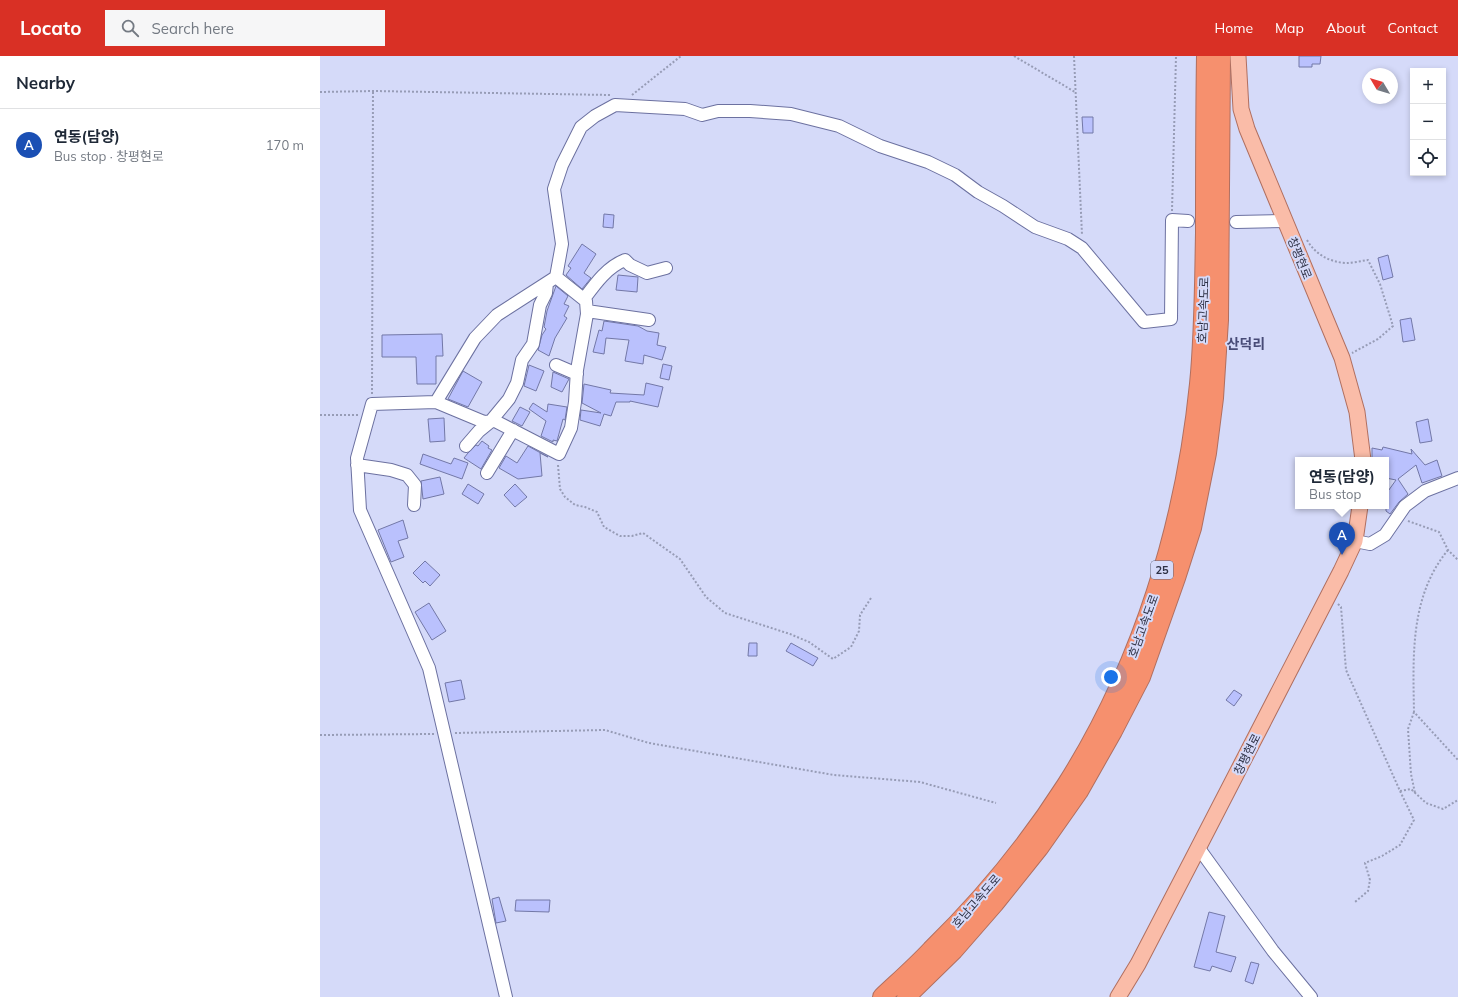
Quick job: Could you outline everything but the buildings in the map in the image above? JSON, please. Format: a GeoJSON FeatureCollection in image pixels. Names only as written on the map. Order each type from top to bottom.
{"type":"FeatureCollection","features":[{"type":"Feature","properties":{"kind":"highway","name":"호남고속도로"},"geometry":{"type":"LineString","coordinates":[[882,997],[932,950],[983,895],[1066,785],[1105,714],[1122,679],[1144,626],[1176,524],[1190,457],[1199,383],[1204,302],[1206,56]]}},
{"type":"Feature","properties":{"kind":"highway","name":"호남고속도로"},"geometry":{"type":"LineString","coordinates":[[906,997],[954,950],[995,903],[1039,848],[1079,791],[1113,731],[1141,677],[1176,578],[1192,528],[1207,452],[1214,398],[1219,320],[1220,56]]}},
{"type":"Feature","properties":{"kind":"main road","name":"창평현로"},"geometry":{"type":"LineString","coordinates":[[1238,56],[1241,109],[1247,129],[1342,358],[1357,412],[1363,457]]}},
{"type":"Feature","properties":{"kind":"main road","name":"창평현로"},"geometry":{"type":"LineString","coordinates":[[1118,997],[1138,964],[1329,594],[1355,541],[1360,509]]}},
{"type":"Feature","properties":{"kind":"street"},"geometry":{"type":"LineString","coordinates":[[466,446],[479,431],[490,422],[509,399],[517,383],[522,360],[532,344],[540,305],[551,280],[562,244],[554,189],[562,165],[582,127],[615,100],[685,109],[702,115],[718,111],[750,110],[791,114],[839,126],[880,146],[928,162],[955,175],[978,192],[1035,227],[1068,239],[1082,248],[1144,322],[1171,319],[1172,220],[1188,221]]}},
{"type":"Feature","properties":{"kind":"street"},"geometry":{"type":"LineString","coordinates":[[1236,222],[1285,221]]}},
{"type":"Feature","properties":{"kind":"street"},"geometry":{"type":"LineString","coordinates":[[584,299],[603,276],[617,263],[625,260],[630,265],[647,273],[666,268]]}},
{"type":"Feature","properties":{"kind":"street"},"geometry":{"type":"LineString","coordinates":[[506,997],[429,668],[360,510],[357,458],[371,409],[436,402],[484,422],[495,421],[559,454],[571,428],[576,374],[587,311],[586,301],[584,299],[551,280]]}},
{"type":"Feature","properties":{"kind":"street"},"geometry":{"type":"LineString","coordinates":[[436,402],[475,338],[497,315],[551,280]]}},
{"type":"Feature","properties":{"kind":"street"},"geometry":{"type":"LineString","coordinates":[[587,311],[649,320]]}},
{"type":"Feature","properties":{"kind":"street"},"geometry":{"type":"LineString","coordinates":[[556,365],[576,374]]}},
{"type":"Feature","properties":{"kind":"street"},"geometry":{"type":"LineString","coordinates":[[487,473],[513,430]]}},
{"type":"Feature","properties":{"kind":"street"},"geometry":{"type":"LineString","coordinates":[[357,465],[391,470],[407,475],[415,485],[414,505]]}},
{"type":"Feature","properties":{"kind":"street"},"geometry":{"type":"LineString","coordinates":[[1355,541],[1370,544],[1385,535],[1406,506],[1426,491],[1458,478]]}},
{"type":"Feature","properties":{"kind":"street"},"geometry":{"type":"LineString","coordinates":[[1198,847],[1273,951],[1311,997]]}},
{"type":"Feature","properties":{"kind":"path"},"geometry":{"type":"LineString","coordinates":[[320,92],[373,91],[615,100],[631,96],[681,56]]}},
{"type":"Feature","properties":{"kind":"path"},"geometry":{"type":"LineString","coordinates":[[1014,56],[1076,92]]}},
{"type":"Feature","properties":{"kind":"path"},"geometry":{"type":"LineString","coordinates":[[1074,56],[1082,248]]}},
{"type":"Feature","properties":{"kind":"path"},"geometry":{"type":"LineString","coordinates":[[1172,220],[1176,56]]}},
{"type":"Feature","properties":{"kind":"path"},"geometry":{"type":"LineString","coordinates":[[320,415],[371,409],[373,91]]}},
{"type":"Feature","properties":{"kind":"path"},"geometry":{"type":"LineString","coordinates":[[1304,235],[1313,249],[1324,257],[1346,263],[1368,260],[1380,284],[1388,309],[1393,326],[1378,340],[1342,358]]}},
{"type":"Feature","properties":{"kind":"path"},"geometry":{"type":"LineString","coordinates":[[559,454],[558,467],[560,489],[565,497],[576,505],[597,512],[604,528],[620,536],[632,536],[643,533],[680,559],[706,597],[725,613],[790,634],[809,642],[833,659],[851,647],[859,631],[860,615],[871,598]]}},
{"type":"Feature","properties":{"kind":"path"},"geometry":{"type":"LineString","coordinates":[[1397,517],[1439,532],[1448,550],[1458,560]]}},
{"type":"Feature","properties":{"kind":"path"},"geometry":{"type":"LineString","coordinates":[[1415,793],[1410,767],[1408,729],[1414,712],[1414,648],[1416,621],[1427,586],[1439,562],[1448,550]]}},
{"type":"Feature","properties":{"kind":"path"},"geometry":{"type":"LineString","coordinates":[[1329,594],[1340,607],[1346,670],[1414,820],[1400,845],[1382,856],[1365,863],[1370,880],[1368,891],[1355,902]]}},
{"type":"Feature","properties":{"kind":"path"},"geometry":{"type":"LineString","coordinates":[[1414,712],[1458,760]]}},
{"type":"Feature","properties":{"kind":"path"},"geometry":{"type":"LineString","coordinates":[[320,735],[605,730],[649,743],[834,775],[920,782],[996,803]]}},
{"type":"Feature","properties":{"kind":"path"},"geometry":{"type":"LineString","coordinates":[[1400,791],[1411,790],[1426,803],[1443,809],[1458,800]]}},
{"type":"Feature","properties":{"kind":"place","name":"연동(담양)"},"geometry":{"type":"Point","coordinates":[1342,555]}},
{"type":"Feature","properties":{"kind":"district","name":"산덕리"},"geometry":{"type":"Point","coordinates":[1246,344]}}]}
